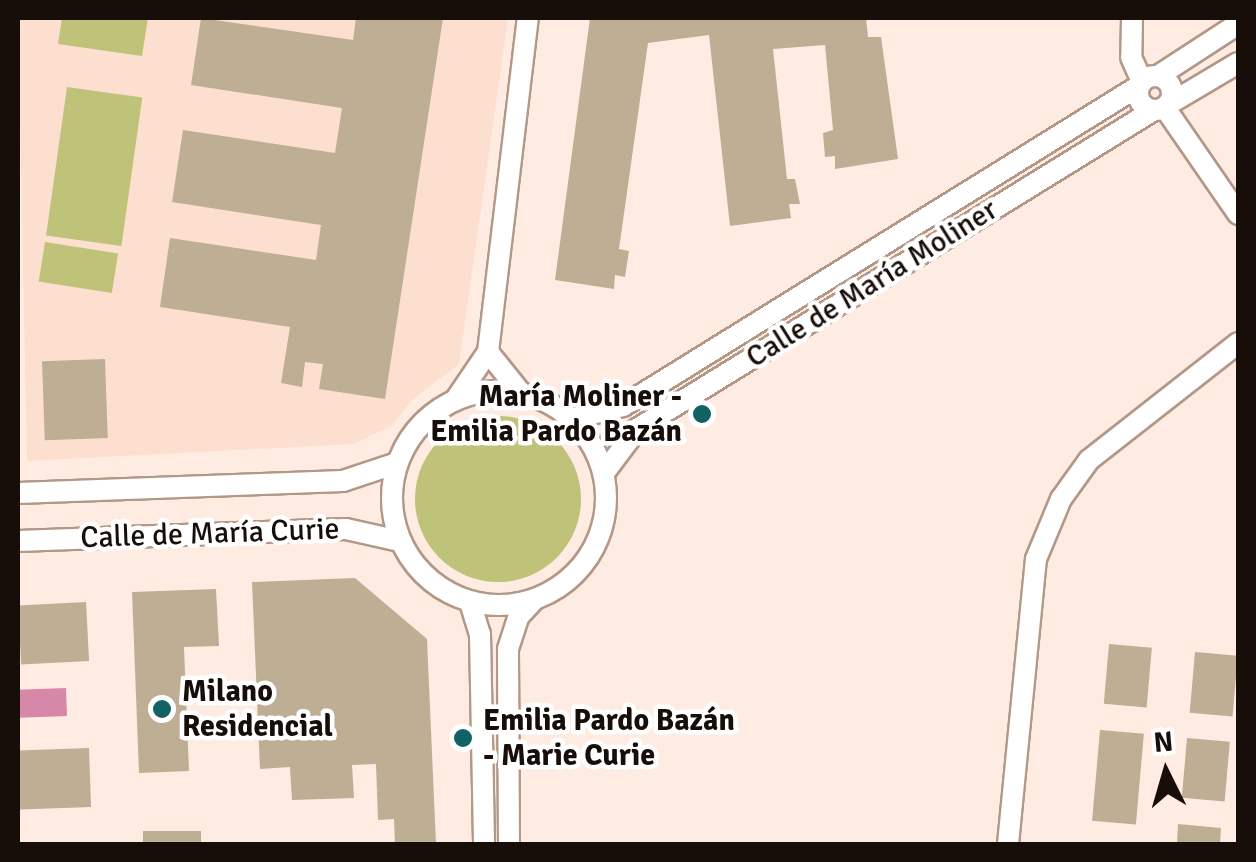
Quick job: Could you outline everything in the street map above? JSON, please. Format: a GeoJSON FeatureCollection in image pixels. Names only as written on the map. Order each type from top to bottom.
{"type":"FeatureCollection","features":[{"type":"Feature","properties":{"kind":"street"},"geometry":{"type":"LineString","coordinates":[[528,18],[488,352],[456,399],[420,425],[397,463],[391,502],[400,541],[428,580],[470,602],[535,599]]}},
{"type":"Feature","properties":{"kind":"street"},"geometry":{"type":"LineString","coordinates":[[1132,18],[1131,58],[1147,81],[1172,86],[1163,107]]}},
{"type":"Feature","properties":{"kind":"street","name":"Calle de María Moliner"},"geometry":{"type":"LineString","coordinates":[[572,419],[623,406],[1238,24]]}},
{"type":"Feature","properties":{"kind":"street","name":"Calle de María Moliner"},"geometry":{"type":"LineString","coordinates":[[604,473],[637,429],[1238,63]]}},
{"type":"Feature","properties":{"kind":"street"},"geometry":{"type":"LineString","coordinates":[[1147,81],[1140,102],[1163,107],[1238,214]]}},
{"type":"Feature","properties":{"kind":"street"},"geometry":{"type":"LineString","coordinates":[[1008,844],[1036,559],[1061,500],[1090,460],[1238,343]]}},
{"type":"Feature","properties":{"kind":"street"},"geometry":{"type":"LineString","coordinates":[[488,352],[520,392],[572,419],[604,473],[600,535],[585,562],[518,616],[508,648],[509,844]]}},
{"type":"Feature","properties":{"kind":"street"},"geometry":{"type":"LineString","coordinates":[[456,399],[520,392]]}},
{"type":"Feature","properties":{"kind":"street","name":"Calle de María Curie"},"geometry":{"type":"LineString","coordinates":[[18,493],[343,481],[397,463]]}},
{"type":"Feature","properties":{"kind":"street","name":"Calle de María Curie"},"geometry":{"type":"LineString","coordinates":[[18,541],[346,529],[400,541]]}},
{"type":"Feature","properties":{"kind":"street"},"geometry":{"type":"LineString","coordinates":[[470,602],[480,634],[484,844]]}},
{"type":"Feature","properties":{"kind":"shaded area"},"geometry":{"type":"Polygon","coordinates":[[[18,18],[508,18],[459,364],[413,399],[391,426],[354,444],[27,461],[18,18]]]}},
{"type":"Feature","properties":{"kind":"shaded area"},"geometry":{"type":"Polygon","coordinates":[[[66,688],[67,716],[19,718],[18,690],[66,688]]]}},
{"type":"Feature","properties":{"kind":"green space"},"geometry":{"type":"Polygon","coordinates":[[[62,18],[148,18],[142,56],[58,44],[62,18]]]}},
{"type":"Feature","properties":{"kind":"green space"},"geometry":{"type":"Polygon","coordinates":[[[67,87],[142,98],[121,246],[46,236],[67,87]]]}},
{"type":"Feature","properties":{"kind":"green space"},"geometry":{"type":"Polygon","coordinates":[[[45,242],[118,254],[112,293],[39,282],[45,242]]]}},
{"type":"Feature","properties":{"kind":"green space"},"geometry":{"type":"Polygon","coordinates":[[[498,416],[530,422],[557,440],[575,467],[581,499],[575,531],[557,558],[530,576],[498,582],[466,576],[439,558],[421,531],[415,499],[421,467],[439,440],[466,422],[498,416]]]}},
{"type":"Feature","properties":{"kind":"building"},"geometry":{"type":"Polygon","coordinates":[[[201,18],[353,40],[356,18],[443,18],[385,399],[319,389],[323,364],[305,362],[302,387],[281,383],[290,327],[160,307],[170,238],[316,260],[321,225],[172,202],[183,130],[335,153],[342,108],[191,85],[201,18]]]}},
{"type":"Feature","properties":{"kind":"building"},"geometry":{"type":"Polygon","coordinates":[[[590,18],[866,18],[868,37],[881,37],[898,159],[835,169],[835,156],[825,157],[823,133],[833,130],[825,45],[773,49],[787,179],[795,179],[800,204],[789,204],[791,218],[730,226],[709,35],[648,43],[619,249],[629,251],[625,277],[615,275],[614,289],[555,280],[590,18]]]}},
{"type":"Feature","properties":{"kind":"building"},"geometry":{"type":"Polygon","coordinates":[[[105,359],[108,438],[45,440],[42,361],[105,359]]]}},
{"type":"Feature","properties":{"kind":"building"},"geometry":{"type":"Polygon","coordinates":[[[355,578],[427,639],[436,844],[395,844],[394,819],[378,820],[376,764],[352,765],[354,798],[292,800],[290,767],[260,769],[252,582],[355,578]]]}},
{"type":"Feature","properties":{"kind":"building","name":"Milano Residencial"},"geometry":{"type":"Polygon","coordinates":[[[216,589],[219,646],[184,647],[189,771],[139,773],[132,592],[216,589]]]}},
{"type":"Feature","properties":{"kind":"building"},"geometry":{"type":"Polygon","coordinates":[[[86,602],[89,661],[21,664],[18,606],[86,602]]]}},
{"type":"Feature","properties":{"kind":"building"},"geometry":{"type":"Polygon","coordinates":[[[1109,644],[1152,648],[1147,708],[1104,704],[1109,644]]]}},
{"type":"Feature","properties":{"kind":"building"},"geometry":{"type":"Polygon","coordinates":[[[1195,652],[1238,656],[1233,717],[1190,713],[1195,652]]]}},
{"type":"Feature","properties":{"kind":"building"},"geometry":{"type":"Polygon","coordinates":[[[1100,730],[1144,734],[1136,824],[1092,821],[1100,730]]]}},
{"type":"Feature","properties":{"kind":"building"},"geometry":{"type":"Polygon","coordinates":[[[1187,738],[1230,742],[1225,802],[1182,798],[1187,738]]]}},
{"type":"Feature","properties":{"kind":"building"},"geometry":{"type":"Polygon","coordinates":[[[89,748],[91,807],[20,809],[18,750],[89,748]]]}},
{"type":"Feature","properties":{"kind":"building"},"geometry":{"type":"Polygon","coordinates":[[[1178,824],[1221,828],[1220,844],[1177,844],[1178,824]]]}},
{"type":"Feature","properties":{"kind":"building"},"geometry":{"type":"Polygon","coordinates":[[[143,831],[201,831],[201,844],[143,844],[143,831]]]}},
{"type":"Feature","properties":{"kind":"place","name":"María Moliner - Emilia Pardo Bazán"},"geometry":{"type":"Point","coordinates":[702,414]}},
{"type":"Feature","properties":{"kind":"place","name":"Milano Residencial"},"geometry":{"type":"Point","coordinates":[162,709]}},
{"type":"Feature","properties":{"kind":"place","name":"Emilia Pardo Bazán - Marie Curie"},"geometry":{"type":"Point","coordinates":[463,738]}}]}
